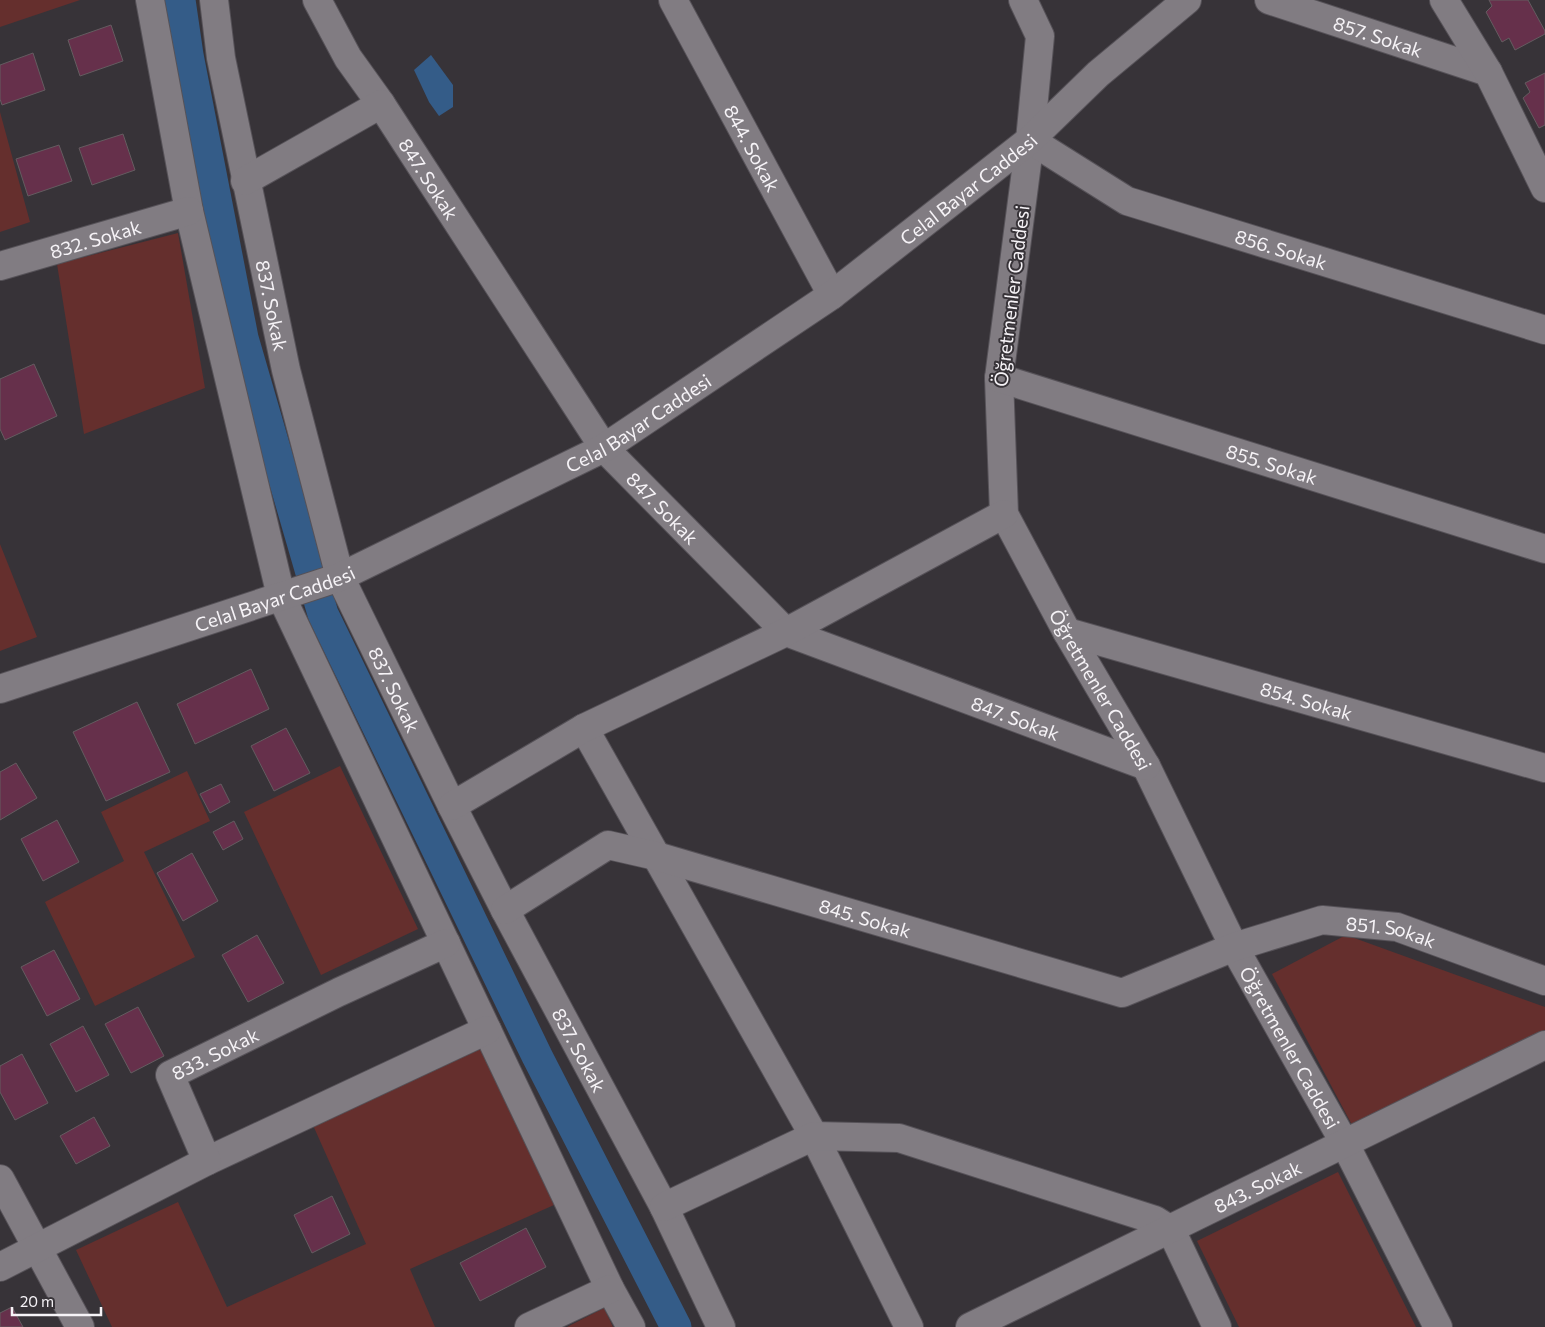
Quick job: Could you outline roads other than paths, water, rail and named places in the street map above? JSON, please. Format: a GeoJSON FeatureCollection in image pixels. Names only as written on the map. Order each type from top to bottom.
{"type":"FeatureCollection","features":[{"type":"Feature","properties":{"kind":"street"},"geometry":{"type":"LineString","coordinates":[[150,0],[190,211],[281,596],[610,1289],[631,1327]]}},
{"type":"Feature","properties":{"kind":"street","name":"837. Sokak"},"geometry":{"type":"LineString","coordinates":[[214,0],[221,58],[286,370],[340,578],[505,910],[664,1207],[721,1327]]}},
{"type":"Feature","properties":{"kind":"street","name":"847. Sokak"},"geometry":{"type":"LineString","coordinates":[[317,0],[348,58],[381,104],[604,448],[786,632],[1146,766]]}},
{"type":"Feature","properties":{"kind":"street","name":"844. Sokak"},"geometry":{"type":"LineString","coordinates":[[673,0],[832,295]]}},
{"type":"Feature","properties":{"kind":"street","name":"Öğretmenler Caddesi"},"geometry":{"type":"LineString","coordinates":[[1022,0],[1040,36],[1030,140],[999,378],[1004,514],[1067,632],[1146,766],[1234,947],[1345,1144],[1438,1327]]}},
{"type":"Feature","properties":{"kind":"street","name":"Celal Bayar Caddesi"},"geometry":{"type":"LineString","coordinates":[[0,689],[340,578],[604,448],[832,295],[1030,140],[1098,74],[1187,0]]}},
{"type":"Feature","properties":{"kind":"street","name":"857. Sokak"},"geometry":{"type":"LineString","coordinates":[[1269,0],[1488,72]]}},
{"type":"Feature","properties":{"kind":"street"},"geometry":{"type":"LineString","coordinates":[[1444,0],[1488,72],[1545,188]]}},
{"type":"Feature","properties":{"kind":"street"},"geometry":{"type":"LineString","coordinates":[[245,180],[381,104]]}},
{"type":"Feature","properties":{"kind":"street","name":"856. Sokak"},"geometry":{"type":"LineString","coordinates":[[1030,140],[1127,201],[1545,330]]}},
{"type":"Feature","properties":{"kind":"street","name":"832. Sokak"},"geometry":{"type":"LineString","coordinates":[[0,266],[190,211]]}},
{"type":"Feature","properties":{"kind":"street","name":"855. Sokak"},"geometry":{"type":"LineString","coordinates":[[999,378],[1545,549]]}},
{"type":"Feature","properties":{"kind":"street"},"geometry":{"type":"LineString","coordinates":[[452,806],[584,728],[786,632],[1004,514]]}},
{"type":"Feature","properties":{"kind":"street","name":"854. Sokak"},"geometry":{"type":"LineString","coordinates":[[1067,632],[1545,768]]}},
{"type":"Feature","properties":{"kind":"street"},"geometry":{"type":"LineString","coordinates":[[584,728],[814,1136],[909,1327]]}},
{"type":"Feature","properties":{"kind":"street","name":"845. Sokak"},"geometry":{"type":"LineString","coordinates":[[505,910],[608,845],[656,856],[1122,993],[1234,947]]}},
{"type":"Feature","properties":{"kind":"street","name":"851. Sokak"},"geometry":{"type":"LineString","coordinates":[[1234,947],[1322,920],[1397,927],[1545,981]]}},
{"type":"Feature","properties":{"kind":"street","name":"833. Sokak"},"geometry":{"type":"LineString","coordinates":[[207,1161],[170,1076],[339,992],[446,943]]}},
{"type":"Feature","properties":{"kind":"street"},"geometry":{"type":"LineString","coordinates":[[0,1267],[207,1161],[487,1030]]}},
{"type":"Feature","properties":{"kind":"street","name":"843. Sokak"},"geometry":{"type":"LineString","coordinates":[[970,1327],[1545,1046]]}},
{"type":"Feature","properties":{"kind":"street"},"geometry":{"type":"LineString","coordinates":[[664,1207],[814,1136],[899,1138],[1155,1220],[1171,1230],[1217,1327]]}},
{"type":"Feature","properties":{"kind":"street"},"geometry":{"type":"LineString","coordinates":[[0,1179],[80,1327]]}},
{"type":"Feature","properties":{"kind":"street"},"geometry":{"type":"LineString","coordinates":[[530,1327],[610,1289]]}},
{"type":"Feature","properties":{"kind":"water"},"geometry":{"type":"Polygon","coordinates":[[[431,55],[453,85],[453,107],[439,116],[429,102],[414,70],[431,55]]]}},
{"type":"Feature","properties":{"kind":"waterway"},"geometry":{"type":"LineString","coordinates":[[180,0],[188,55],[243,338],[323,614],[537,1056],[676,1327]]}}]}
